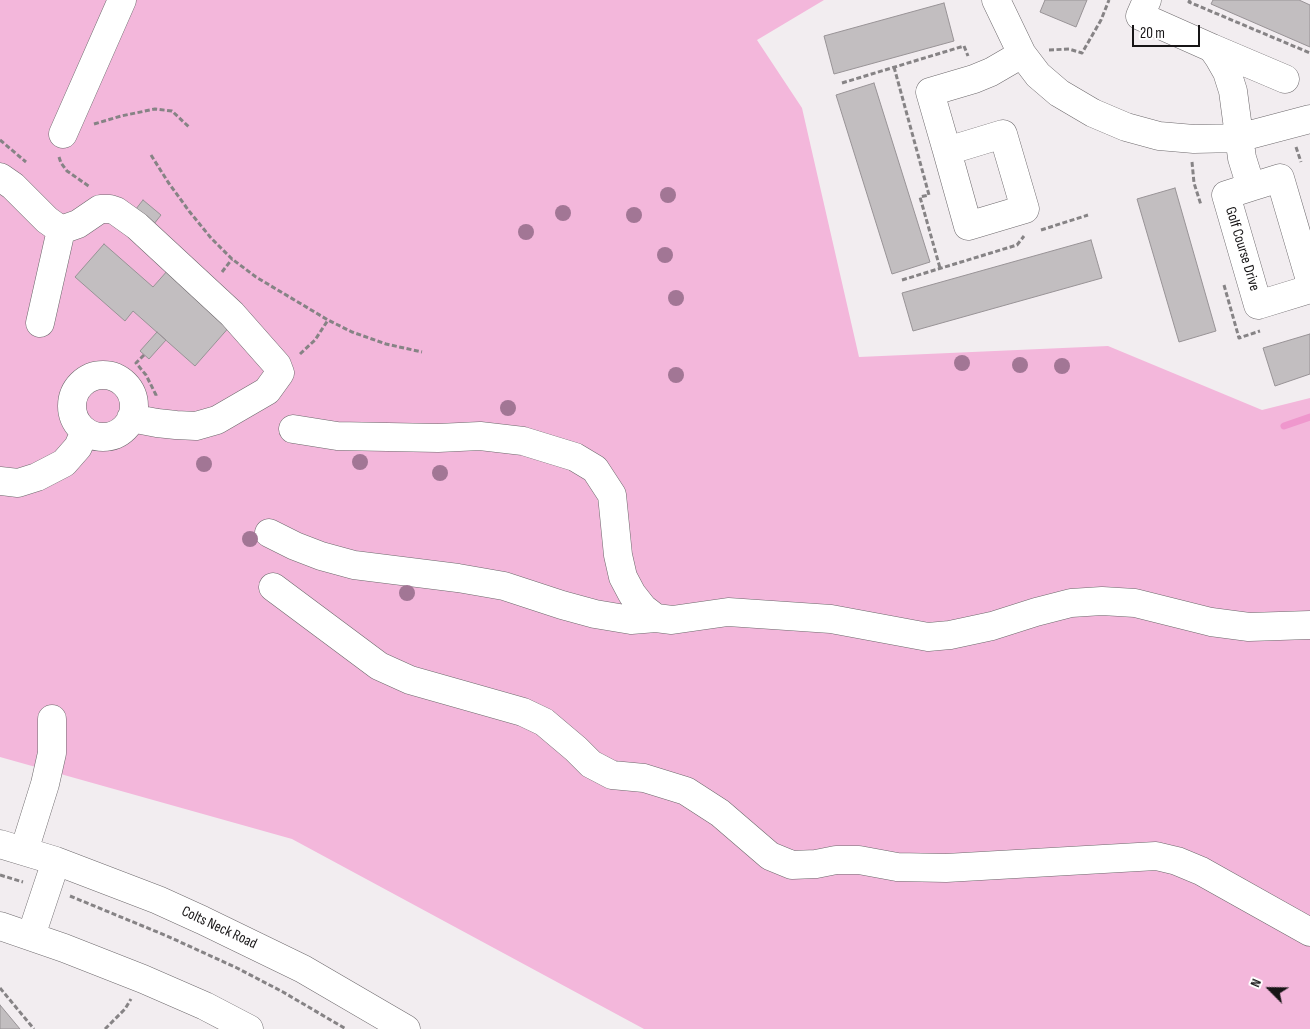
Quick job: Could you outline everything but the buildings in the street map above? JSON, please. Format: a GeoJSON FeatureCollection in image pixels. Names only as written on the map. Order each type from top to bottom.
{"type":"FeatureCollection","features":[{"type":"Feature","properties":{"kind":"street"},"geometry":{"type":"LineString","coordinates":[[63,134],[122,0]]}},
{"type":"Feature","properties":{"kind":"street"},"geometry":{"type":"LineString","coordinates":[[996,0],[1025,58],[1038,75],[1059,93],[1093,113],[1126,127],[1159,136],[1194,140],[1238,138],[1310,119]]}},
{"type":"Feature","properties":{"kind":"street"},"geometry":{"type":"LineString","coordinates":[[1147,0],[1140,16],[1285,79]]}},
{"type":"Feature","properties":{"kind":"street","name":"Golf Course Drive"},"geometry":{"type":"LineString","coordinates":[[1212,48],[1227,72],[1233,92],[1238,138],[1251,187]]}},
{"type":"Feature","properties":{"kind":"street"},"geometry":{"type":"LineString","coordinates":[[947,151],[930,92],[974,79],[1025,58]]}},
{"type":"Feature","properties":{"kind":"street"},"geometry":{"type":"LineString","coordinates":[[0,177],[13,186],[47,220],[61,230]]}},
{"type":"Feature","properties":{"kind":"street","name":"Golf Course Drive"},"geometry":{"type":"LineString","coordinates":[[1310,280],[1280,178],[1226,195],[1258,305],[1310,290]]}},
{"type":"Feature","properties":{"kind":"street"},"geometry":{"type":"LineString","coordinates":[[61,230],[78,224],[100,209],[116,211],[137,226],[232,314],[277,365],[280,373],[267,391],[217,420],[196,426],[141,420],[126,426],[113,435],[100,436],[85,431],[74,418],[72,402],[78,387],[82,383],[95,376],[113,376],[125,384],[132,395],[141,420]]}},
{"type":"Feature","properties":{"kind":"street"},"geometry":{"type":"LineString","coordinates":[[40,323],[61,230]]}},
{"type":"Feature","properties":{"kind":"street"},"geometry":{"type":"LineString","coordinates":[[293,428],[337,436],[438,438],[480,436],[523,441],[575,457],[595,469],[612,495],[618,555],[623,577],[632,594],[643,608],[656,618]]}},
{"type":"Feature","properties":{"kind":"street"},"geometry":{"type":"LineString","coordinates":[[0,481],[18,483],[37,477],[64,462],[78,447],[85,431]]}},
{"type":"Feature","properties":{"kind":"street"},"geometry":{"type":"LineString","coordinates":[[269,533],[321,556],[354,565],[458,578],[504,586],[594,614],[631,620],[656,618],[672,620],[728,612],[831,619],[928,637],[950,635],[992,626],[1071,603],[1102,601],[1134,603],[1211,622],[1250,627],[1310,625]]}},
{"type":"Feature","properties":{"kind":"street"},"geometry":{"type":"LineString","coordinates":[[273,587],[379,666],[410,680],[523,712],[544,722],[591,764],[612,775],[644,778],[686,791],[720,813],[770,856],[792,865],[816,864],[836,860],[859,860],[897,867],[946,868],[1156,856],[1177,860],[1201,871],[1310,932]]}},
{"type":"Feature","properties":{"kind":"street"},"geometry":{"type":"LineString","coordinates":[[12,847],[45,784],[52,753],[52,719]]}},
{"type":"Feature","properties":{"kind":"street","name":"Colts Neck Road"},"geometry":{"type":"LineString","coordinates":[[12,847],[56,861],[150,897],[202,920],[303,969],[368,1019],[406,1029]]}},
{"type":"Feature","properties":{"kind":"street"},"geometry":{"type":"LineString","coordinates":[[31,936],[56,861]]}},
{"type":"Feature","properties":{"kind":"street"},"geometry":{"type":"LineString","coordinates":[[0,926],[142,979],[205,1006],[249,1029]]}},
{"type":"Feature","properties":{"kind":"path"},"geometry":{"type":"LineString","coordinates":[[1025,58],[1054,49],[1069,49],[1082,53],[1110,0]]}},
{"type":"Feature","properties":{"kind":"path"},"geometry":{"type":"LineString","coordinates":[[1190,0],[1189,2],[1310,54]]}},
{"type":"Feature","properties":{"kind":"path"},"geometry":{"type":"LineString","coordinates":[[842,83],[964,46],[970,60]]}},
{"type":"Feature","properties":{"kind":"path"},"geometry":{"type":"LineString","coordinates":[[894,67],[929,195],[920,198],[940,268]]}},
{"type":"Feature","properties":{"kind":"path"},"geometry":{"type":"LineString","coordinates":[[100,209],[98,196],[93,189],[66,171],[61,163],[59,145],[63,134],[121,116],[155,109],[172,111],[190,128]]}},
{"type":"Feature","properties":{"kind":"path"},"geometry":{"type":"LineString","coordinates":[[151,155],[168,182],[211,238],[232,259],[256,277],[328,320],[368,338],[422,352]]}},
{"type":"Feature","properties":{"kind":"path"},"geometry":{"type":"LineString","coordinates":[[1034,232],[1088,215]]}},
{"type":"Feature","properties":{"kind":"path"},"geometry":{"type":"LineString","coordinates":[[902,280],[1017,245],[1024,234]]}},
{"type":"Feature","properties":{"kind":"path"},"geometry":{"type":"LineString","coordinates":[[280,373],[315,340],[328,320]]}},
{"type":"Feature","properties":{"kind":"path"},"geometry":{"type":"LineString","coordinates":[[141,420],[156,395],[146,375],[136,363],[144,354]]}},
{"type":"Feature","properties":{"kind":"path"},"geometry":{"type":"LineString","coordinates":[[65,894],[167,936],[237,968],[284,992],[346,1029]]}},
{"type":"Feature","properties":{"kind":"path"},"geometry":{"type":"LineString","coordinates":[[105,1029],[125,1009],[142,979]]}},
{"type":"Feature","properties":{"kind":"path"},"geometry":{"type":"LineString","coordinates":[[0,988],[34,1029]]}},
{"type":"Feature","properties":{"kind":"shaded area"},"geometry":{"type":"Polygon","coordinates":[[[0,0],[824,0],[757,40],[802,108],[859,357],[1108,346],[1262,410],[1310,398],[1310,1029],[644,1029],[292,839],[0,757],[0,0]]]}},
{"type":"Feature","properties":{"kind":"waterway"},"geometry":{"type":"LineString","coordinates":[[1284,426],[1310,417]]}}]}
